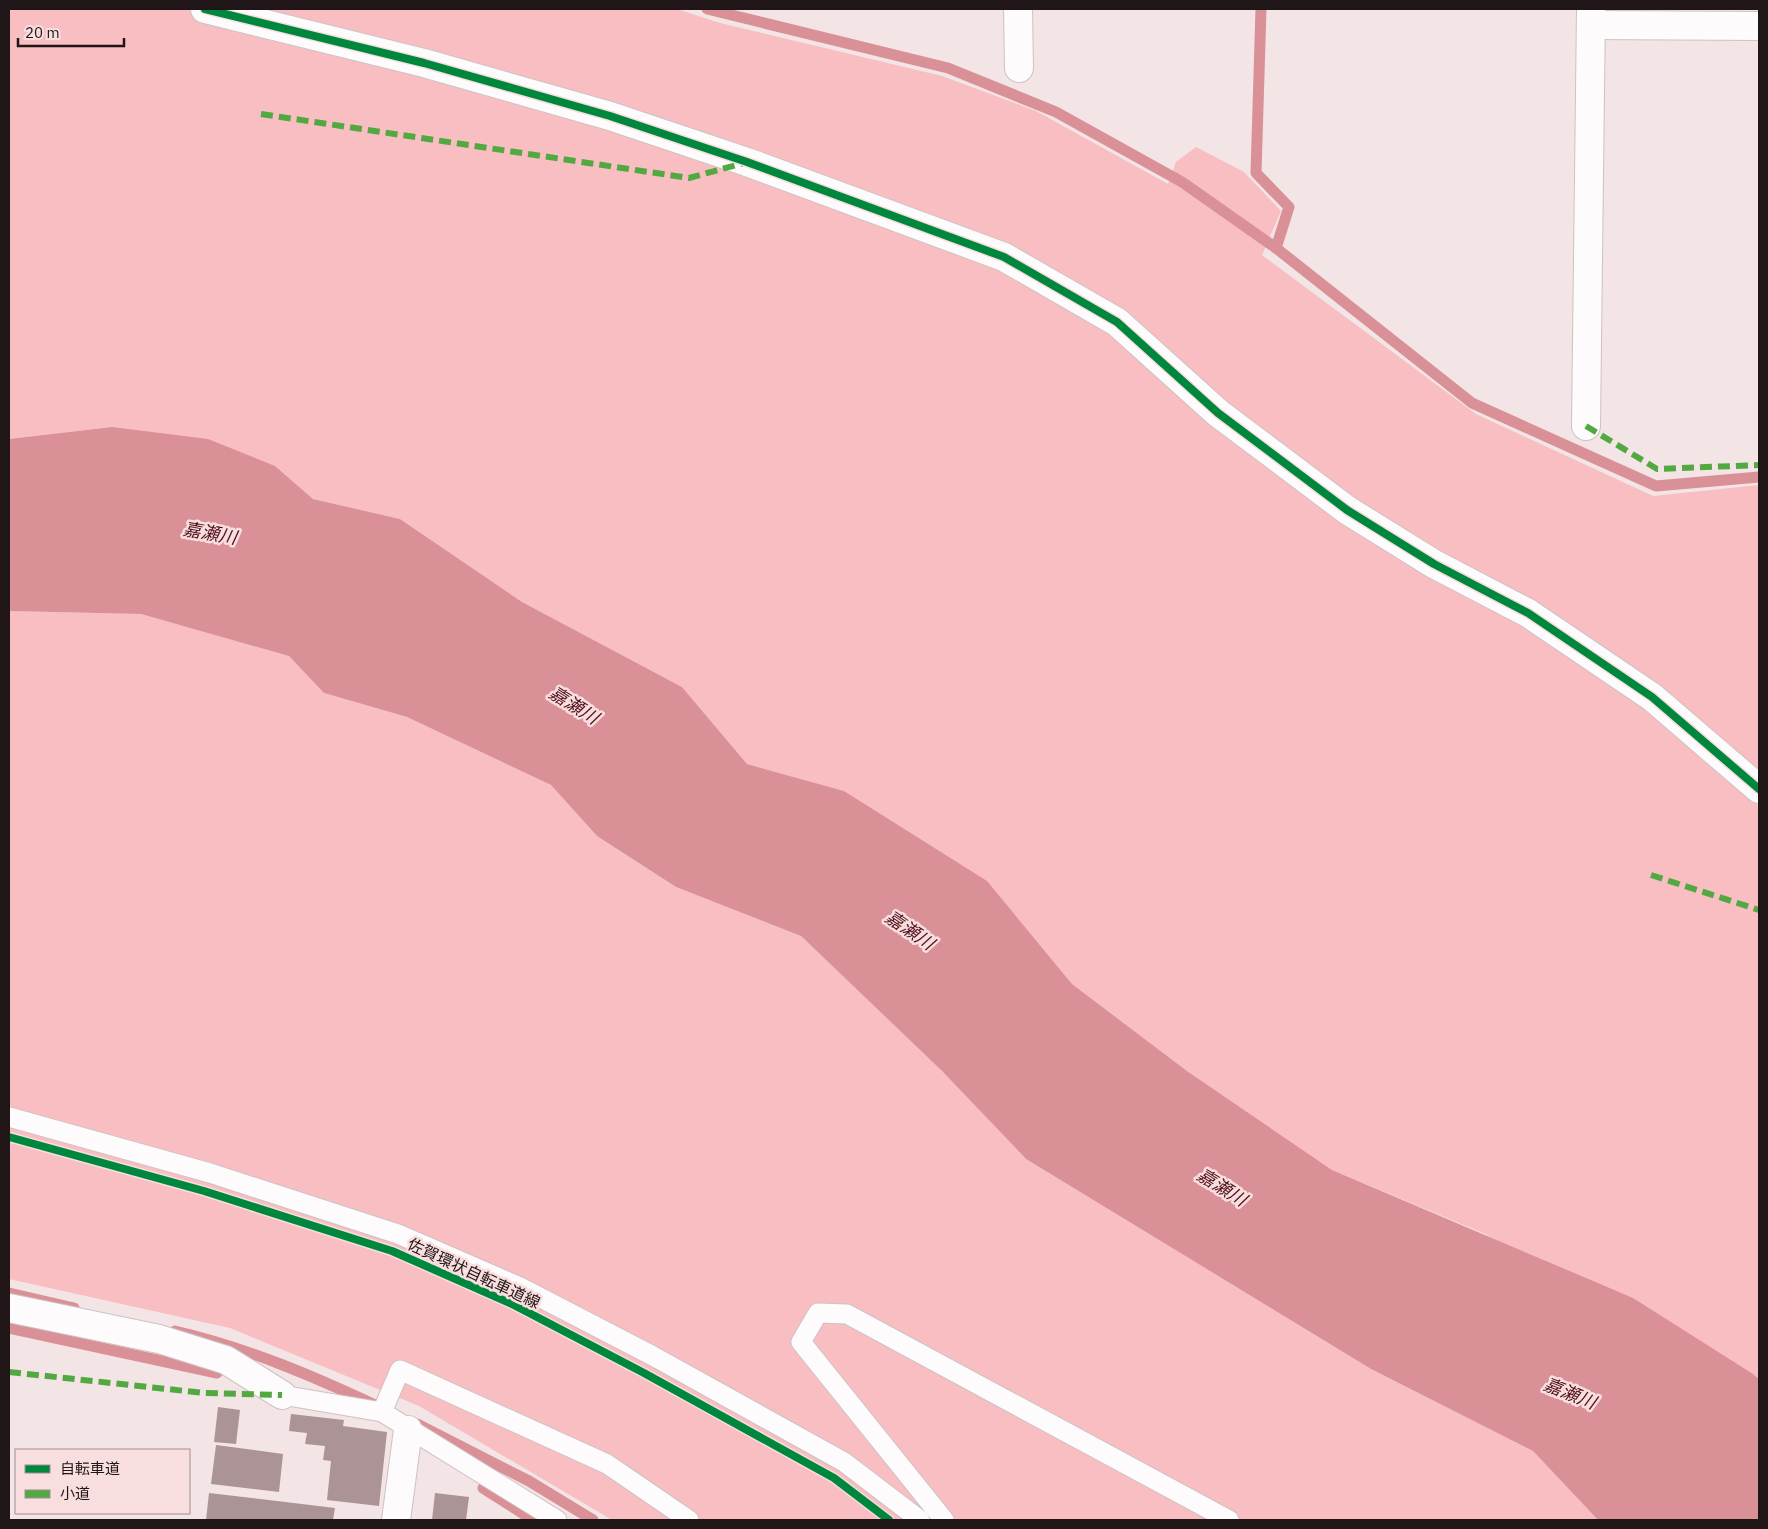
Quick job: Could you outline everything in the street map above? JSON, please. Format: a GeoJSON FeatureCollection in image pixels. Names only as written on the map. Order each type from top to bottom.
{"type":"FeatureCollection","features":[{"type":"Feature","properties":{"kind":"street"},"geometry":{"type":"LineString","coordinates":[[205,9],[424,63],[610,116],[774,172],[1004,258],[1117,322],[1218,413],[1347,510],[1434,564],[1528,613],[1652,697],[1759,789]]}},
{"type":"Feature","properties":{"kind":"street"},"geometry":{"type":"LineString","coordinates":[[1018,9],[1019,68]]}},
{"type":"Feature","properties":{"kind":"street"},"geometry":{"type":"LineString","coordinates":[[1586,426],[1591,17],[1759,26]]}},
{"type":"Feature","properties":{"kind":"street"},"geometry":{"type":"LineString","coordinates":[[9,1308],[159,1339],[226,1360],[282,1394]]}},
{"type":"Feature","properties":{"kind":"street"},"geometry":{"type":"LineString","coordinates":[[396,1520],[408,1430]]}},
{"type":"Feature","properties":{"kind":"lane"},"geometry":{"type":"LineString","coordinates":[[9,1118],[210,1173],[398,1234],[520,1287],[652,1356],[844,1462],[920,1520]]}},
{"type":"Feature","properties":{"kind":"lane"},"geometry":{"type":"LineString","coordinates":[[944,1520],[801,1342],[818,1314],[847,1314],[1229,1520]]}},
{"type":"Feature","properties":{"kind":"lane"},"geometry":{"type":"LineString","coordinates":[[382,1412],[400,1370],[607,1464],[689,1520]]}},
{"type":"Feature","properties":{"kind":"lane"},"geometry":{"type":"LineString","coordinates":[[282,1394],[382,1412],[408,1430],[557,1520]]}},
{"type":"Feature","properties":{"kind":"shaded area"},"geometry":{"type":"Polygon","coordinates":[[[9,9],[677,9],[720,23],[942,76],[1036,111],[1168,184],[1176,162],[1196,147],[1244,172],[1281,211],[1262,255],[1476,414],[1653,496],[1759,485],[1759,1379],[1753,1374],[1483,1233],[1332,1170],[1187,1071],[1072,984],[986,881],[844,791],[747,764],[682,687],[522,602],[400,519],[313,499],[275,466],[112,427],[9,439],[9,9]]]}},
{"type":"Feature","properties":{"kind":"shaded area"},"geometry":{"type":"Polygon","coordinates":[[[9,611],[141,614],[290,656],[324,693],[407,717],[551,785],[597,836],[676,887],[801,936],[942,1071],[1026,1159],[1371,1369],[1533,1451],[1598,1520],[612,1520],[419,1406],[230,1328],[9,1279],[9,611]]]}},
{"type":"Feature","properties":{"kind":"water","name":"嘉瀬川"},"geometry":{"type":"Polygon","coordinates":[[[112,427],[208,439],[275,466],[313,499],[400,519],[522,602],[682,687],[747,764],[844,791],[987,881],[1072,984],[1187,1071],[1332,1170],[1633,1298],[1753,1374],[1759,1379],[1759,1520],[1598,1520],[1533,1451],[1371,1369],[1026,1159],[942,1071],[801,936],[676,887],[597,836],[551,785],[407,717],[324,693],[289,656],[141,614],[9,611],[9,439],[112,427]]]}},
{"type":"Feature","properties":{"kind":"building"},"geometry":{"type":"Polygon","coordinates":[[[218,1407],[240,1410],[236,1444],[214,1442],[218,1407]]]}},
{"type":"Feature","properties":{"kind":"building"},"geometry":{"type":"Polygon","coordinates":[[[291,1414],[344,1420],[343,1426],[387,1432],[379,1506],[327,1500],[331,1461],[323,1460],[325,1446],[305,1444],[307,1433],[289,1431],[291,1414]]]}},
{"type":"Feature","properties":{"kind":"building"},"geometry":{"type":"Polygon","coordinates":[[[216,1445],[283,1454],[279,1492],[211,1484],[216,1445]]]}},
{"type":"Feature","properties":{"kind":"building"},"geometry":{"type":"Polygon","coordinates":[[[209,1493],[335,1508],[333,1520],[206,1520],[209,1493]]]}},
{"type":"Feature","properties":{"kind":"building"},"geometry":{"type":"Polygon","coordinates":[[[435,1493],[469,1497],[466,1520],[432,1520],[435,1493]]]}},
{"type":"Feature","properties":{"kind":"waterway"},"geometry":{"type":"LineString","coordinates":[[707,9],[948,68],[1056,112],[1182,182],[1276,248],[1472,403],[1656,486],[1759,477]]}},
{"type":"Feature","properties":{"kind":"waterway"},"geometry":{"type":"LineString","coordinates":[[1261,9],[1256,173],[1289,207],[1276,248]]}},
{"type":"Feature","properties":{"kind":"waterway"},"geometry":{"type":"LineString","coordinates":[[9,1293],[74,1308]]}},
{"type":"Feature","properties":{"kind":"waterway"},"geometry":{"type":"LineString","coordinates":[[9,1328],[217,1373]]}},
{"type":"Feature","properties":{"kind":"waterway"},"geometry":{"type":"LineString","coordinates":[[175,1331],[227,1345],[278,1363],[377,1406]]}},
{"type":"Feature","properties":{"kind":"waterway"},"geometry":{"type":"LineString","coordinates":[[417,1424],[529,1481],[593,1520]]}},
{"type":"Feature","properties":{"kind":"waterway"},"geometry":{"type":"LineString","coordinates":[[483,1488],[533,1520]]}},
{"type":"Feature","properties":{"kind":"marked path"},"geometry":{"type":"LineString","coordinates":[[261,114],[689,178],[744,163]]}},
{"type":"Feature","properties":{"kind":"marked path"},"geometry":{"type":"LineString","coordinates":[[1586,426],[1657,469],[1759,465]]}},
{"type":"Feature","properties":{"kind":"marked path"},"geometry":{"type":"LineString","coordinates":[[1651,875],[1759,910]]}},
{"type":"Feature","properties":{"kind":"marked path"},"geometry":{"type":"LineString","coordinates":[[9,1372],[204,1393],[282,1395]]}},
{"type":"Feature","properties":{"kind":"cycle path"},"geometry":{"type":"LineString","coordinates":[[205,9],[424,63],[610,116],[747,162],[1004,257],[1117,322],[1218,413],[1347,510],[1434,564],[1528,613],[1652,697],[1759,789]]}},
{"type":"Feature","properties":{"kind":"cycle path","name":"佐賀環状自転車道線"},"geometry":{"type":"LineString","coordinates":[[9,1137],[204,1191],[392,1251],[512,1304],[644,1373],[834,1478],[889,1520]]}}]}
